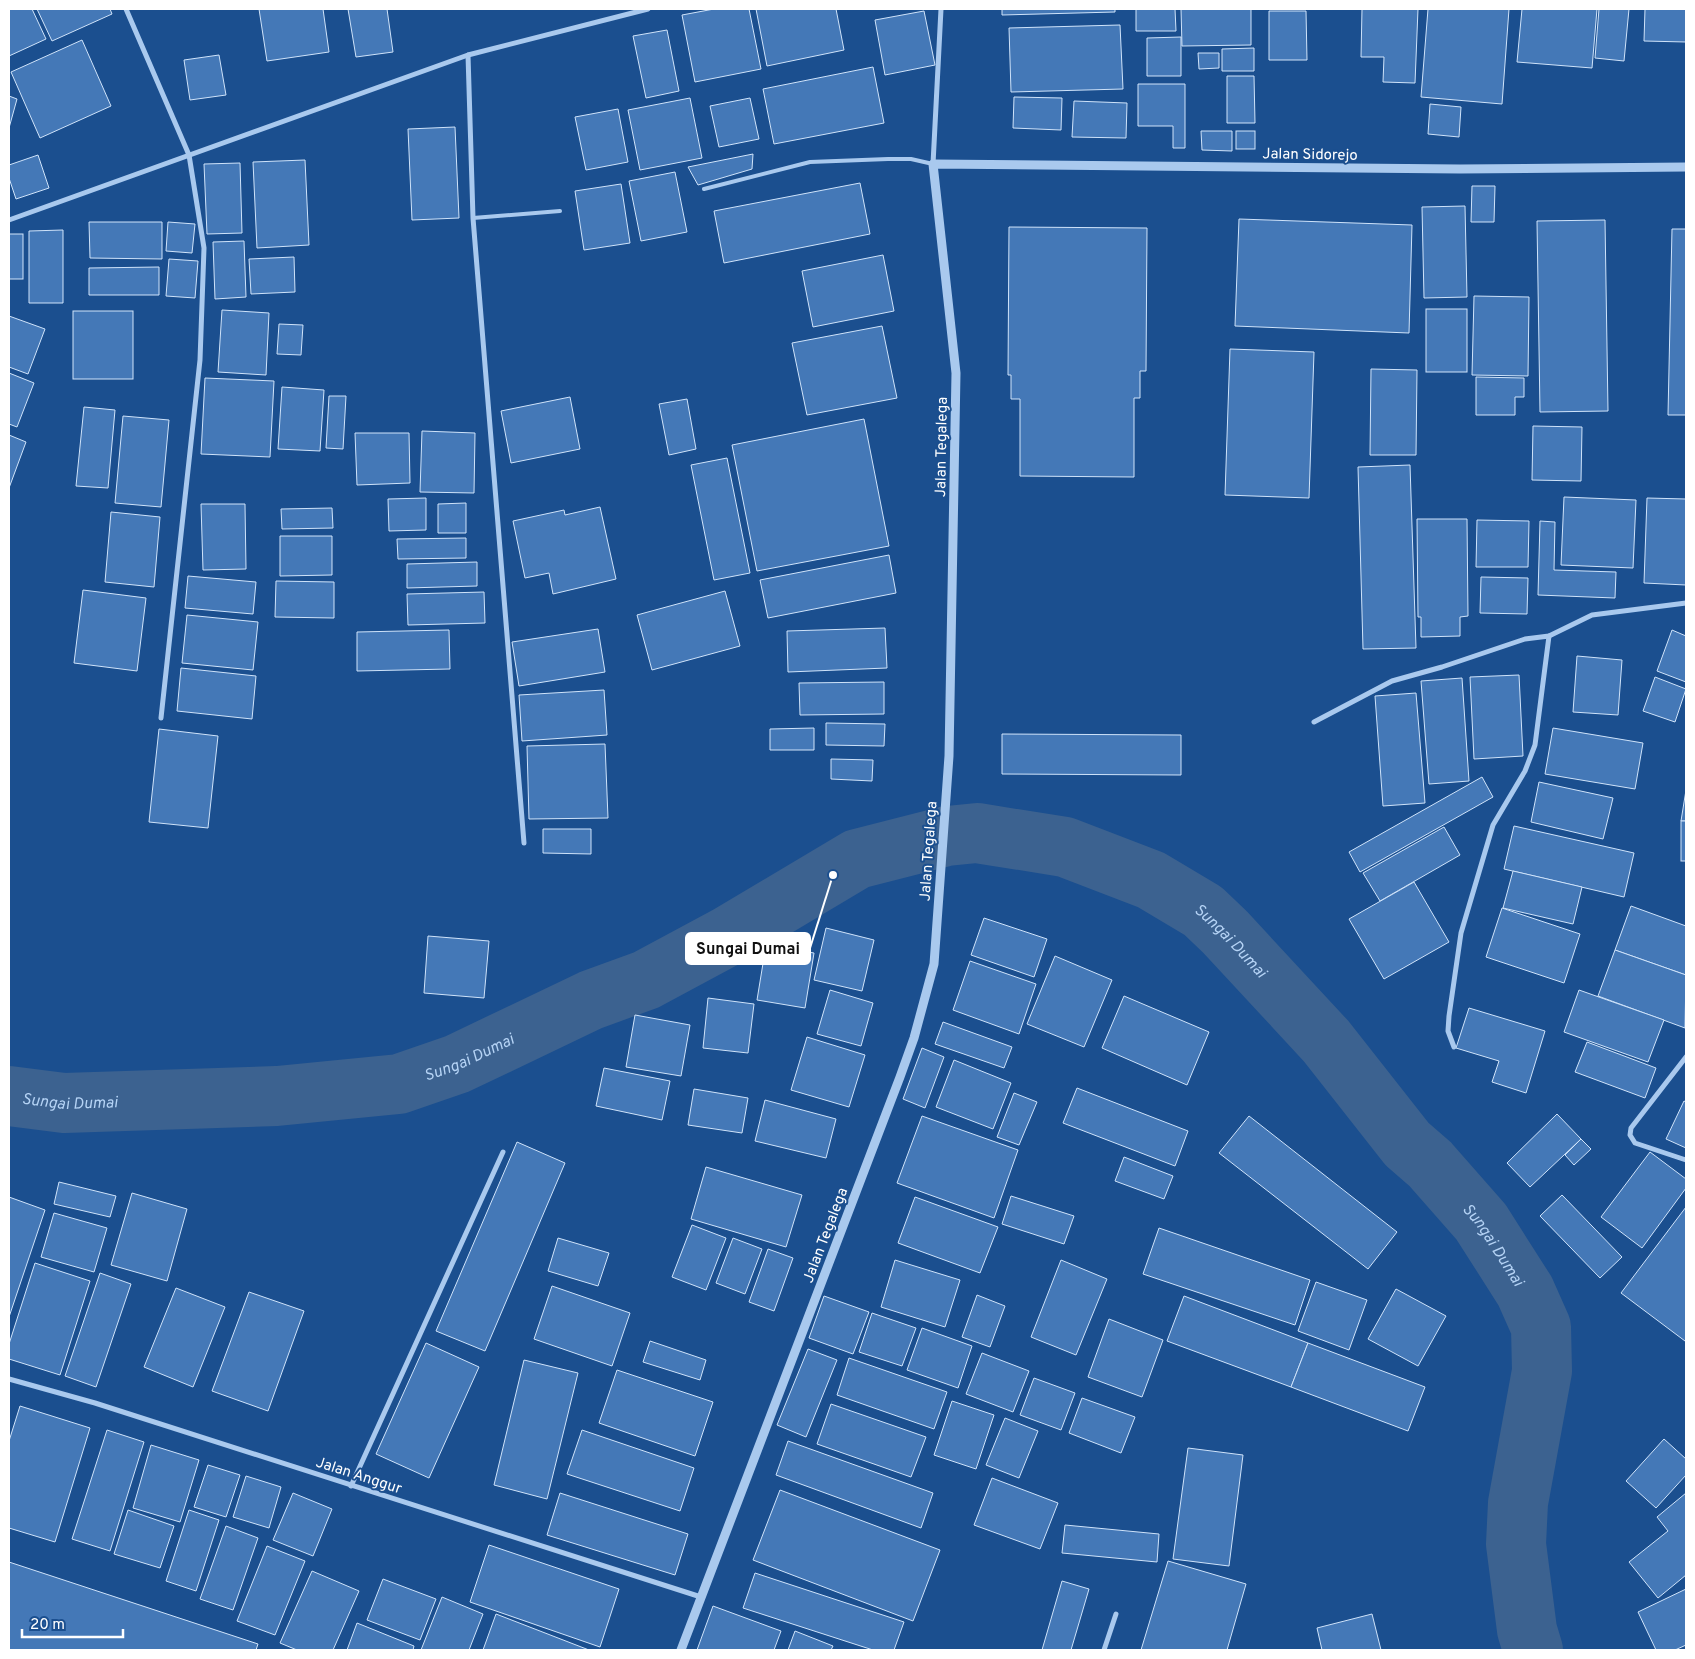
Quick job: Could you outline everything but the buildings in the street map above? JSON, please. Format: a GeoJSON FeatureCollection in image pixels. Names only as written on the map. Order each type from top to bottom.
{"type":"FeatureCollection","features":[{"type":"Feature","properties":{"kind":"street"},"geometry":{"type":"LineString","coordinates":[[126,9],[188,155],[204,248],[200,360],[161,718]]}},
{"type":"Feature","properties":{"kind":"street"},"geometry":{"type":"LineString","coordinates":[[9,220],[468,55],[648,9]]}},
{"type":"Feature","properties":{"kind":"street","name":"Jalan Tegalega"},"geometry":{"type":"LineString","coordinates":[[681,1650],[903,1069],[914,1038],[934,964],[949,756],[956,373],[933,164],[941,9]]}},
{"type":"Feature","properties":{"kind":"street"},"geometry":{"type":"LineString","coordinates":[[468,55],[473,218],[524,843]]}},
{"type":"Feature","properties":{"kind":"street","name":"Jalan Sidorejo"},"geometry":{"type":"LineString","coordinates":[[933,164],[1460,169],[1686,167]]}},
{"type":"Feature","properties":{"kind":"street"},"geometry":{"type":"LineString","coordinates":[[1314,722],[1392,682],[1525,639],[1549,636],[1592,615],[1686,603]]}},
{"type":"Feature","properties":{"kind":"street"},"geometry":{"type":"LineString","coordinates":[[1454,1047],[1448,1031],[1448,1016],[1462,933],[1493,825],[1526,771],[1536,744],[1549,636]]}},
{"type":"Feature","properties":{"kind":"street"},"geometry":{"type":"LineString","coordinates":[[1686,1057],[1631,1128],[1630,1135],[1635,1142],[1686,1160]]}},
{"type":"Feature","properties":{"kind":"street"},"geometry":{"type":"LineString","coordinates":[[351,1486],[503,1152]]}},
{"type":"Feature","properties":{"kind":"street","name":"Jalan Anggur"},"geometry":{"type":"LineString","coordinates":[[9,1379],[95,1403],[701,1597]]}},
{"type":"Feature","properties":{"kind":"street"},"geometry":{"type":"LineString","coordinates":[[1104,1650],[1116,1614]]}},
{"type":"Feature","properties":{"kind":"lane"},"geometry":{"type":"LineString","coordinates":[[704,189],[810,162],[888,158],[911,159],[933,164]]}},
{"type":"Feature","properties":{"kind":"lane"},"geometry":{"type":"LineString","coordinates":[[473,218],[560,211]]}},
{"type":"Feature","properties":{"kind":"waterway","name":"Sungai Dumai"},"geometry":{"type":"LineString","coordinates":[[9,1096],[64,1103],[277,1096],[399,1084],[457,1064],[591,1000],[646,980],[726,937],[857,859],[947,836],[977,833],[1065,847],[1151,880],[1203,911],[1225,932],[1326,1041],[1407,1144],[1430,1164],[1481,1222],[1525,1291],[1541,1327],[1542,1371],[1518,1503],[1516,1544],[1527,1630],[1533,1650]]}},
{"type":"Feature","properties":{"kind":"place","name":"Sungai Dumai"},"geometry":{"type":"Point","coordinates":[833,875]}}]}
